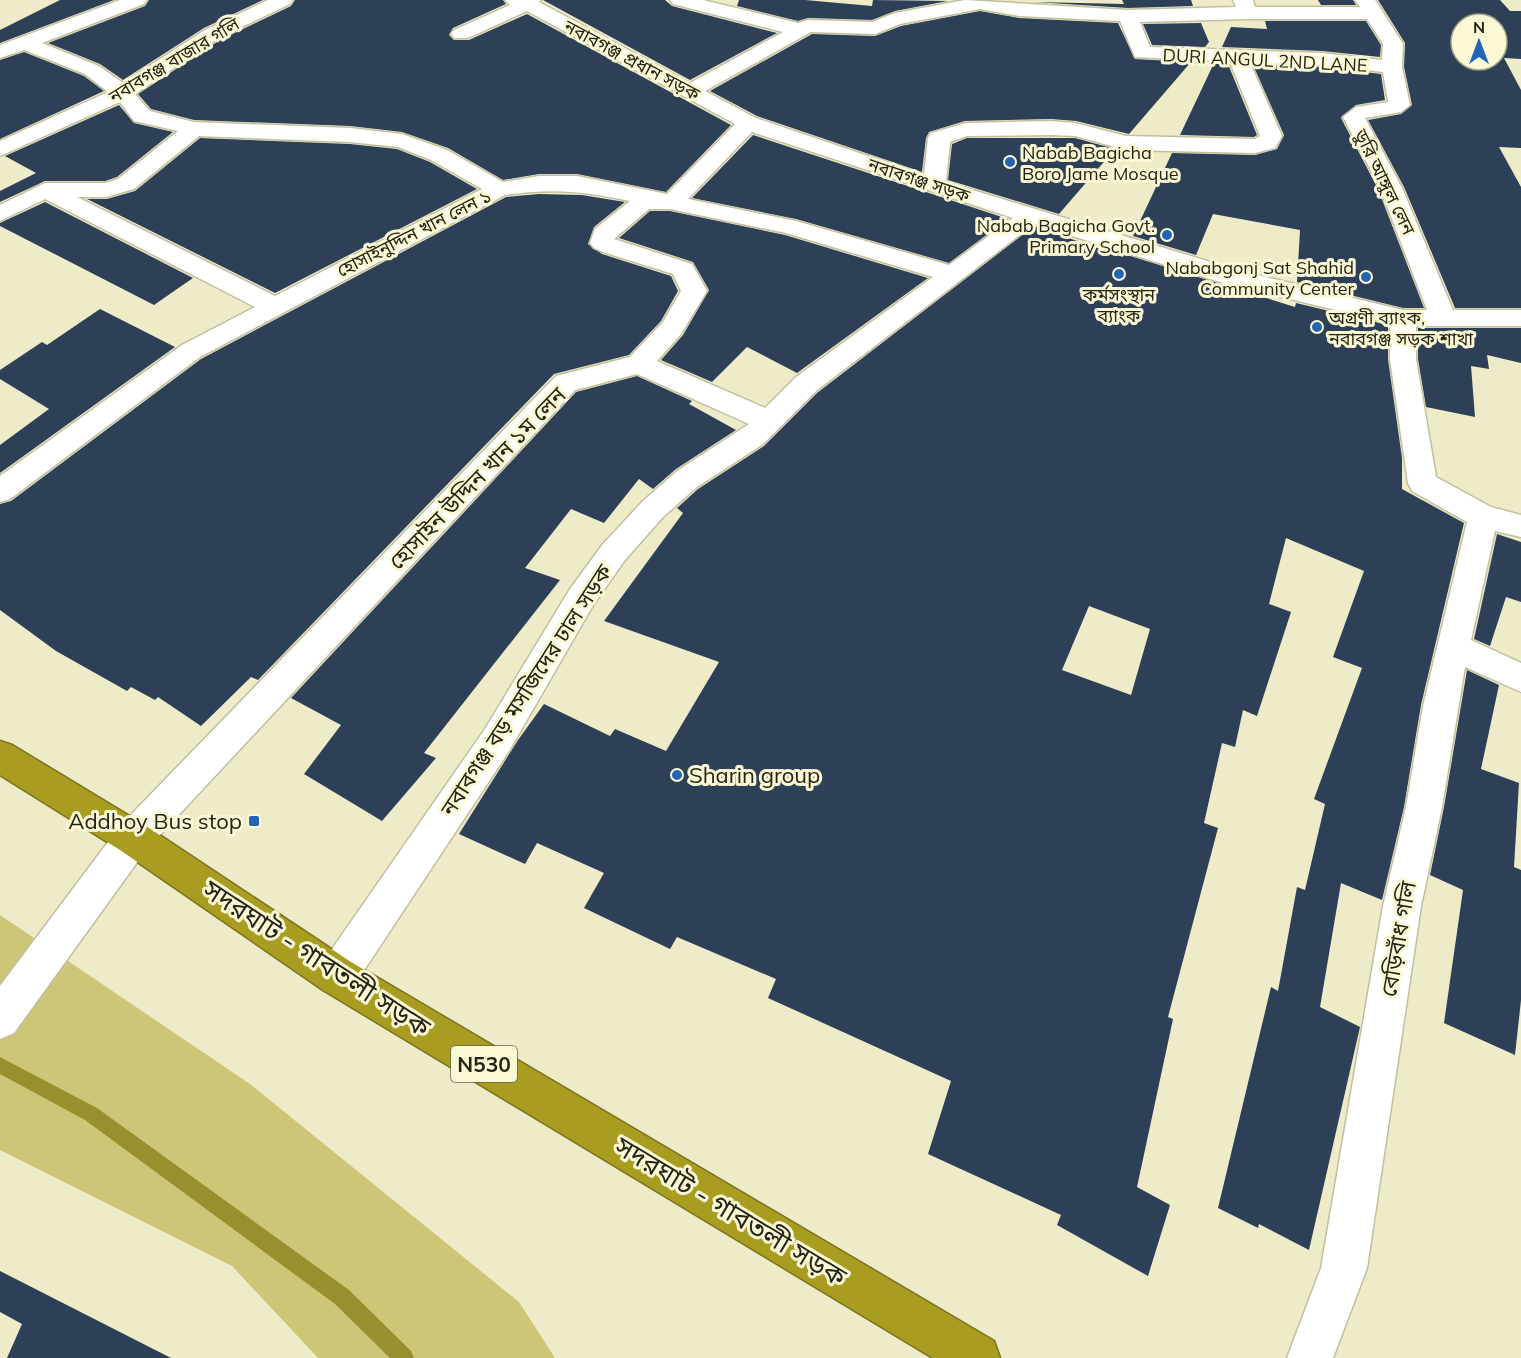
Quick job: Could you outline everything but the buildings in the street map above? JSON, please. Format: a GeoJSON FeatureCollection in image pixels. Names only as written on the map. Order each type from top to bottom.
{"type":"FeatureCollection","features":[{"type":"Feature","properties":{"kind":"highway","name":"সদরঘাট - গাবতলী সড়ক"},"geometry":{"type":"LineString","coordinates":[[0,756],[133,838],[337,976],[977,1358]]}},
{"type":"Feature","properties":{"kind":"street"},"geometry":{"type":"LineString","coordinates":[[98,0],[130,4]]}},
{"type":"Feature","properties":{"kind":"street","name":"নবাবগঞ্জ বাজার গলি"},"geometry":{"type":"LineString","coordinates":[[0,149],[123,93],[212,34],[283,0]]}},
{"type":"Feature","properties":{"kind":"street"},"geometry":{"type":"LineString","coordinates":[[680,0],[801,30]]}},
{"type":"Feature","properties":{"kind":"street"},"geometry":{"type":"LineString","coordinates":[[461,34],[524,2]]}},
{"type":"Feature","properties":{"kind":"street","name":"নবাবগঞ্জ প্রধান সড়ক"},"geometry":{"type":"LineString","coordinates":[[524,2],[748,123]]}},
{"type":"Feature","properties":{"kind":"street"},"geometry":{"type":"LineString","coordinates":[[691,91],[808,26],[845,29],[875,28],[895,19],[981,2]]}},
{"type":"Feature","properties":{"kind":"street","name":"DURI ANGUL 2ND LANE"},"geometry":{"type":"LineString","coordinates":[[981,2],[1019,10],[1128,16],[1245,6],[1370,7]]}},
{"type":"Feature","properties":{"kind":"street"},"geometry":{"type":"LineString","coordinates":[[0,52],[130,4]]}},
{"type":"Feature","properties":{"kind":"street","name":"ডুরি আঙ্গুল লেন"},"geometry":{"type":"LineString","coordinates":[[1370,7],[1393,44],[1392,67],[1399,105],[1395,108],[1364,111],[1354,117],[1391,188],[1443,317]]}},
{"type":"Feature","properties":{"kind":"street","name":"DURI ANGUL 2ND LANE"},"geometry":{"type":"LineString","coordinates":[[1128,16],[1142,53],[1322,59],[1392,67]]}},
{"type":"Feature","properties":{"kind":"street"},"geometry":{"type":"LineString","coordinates":[[25,43],[92,70],[123,93],[142,116],[194,129],[327,133],[402,141],[439,155],[499,189]]}},
{"type":"Feature","properties":{"kind":"street"},"geometry":{"type":"LineString","coordinates":[[934,186],[939,138],[966,130],[1051,128],[1075,130],[1126,143],[1254,146],[1267,143],[1271,136],[1237,55]]}},
{"type":"Feature","properties":{"kind":"street"},"geometry":{"type":"LineString","coordinates":[[748,123],[672,202],[643,202],[603,234],[602,243],[683,269],[694,291],[672,328],[639,364],[768,421]]}},
{"type":"Feature","properties":{"kind":"street","name":"নবাবগঞ্জ সড়ক"},"geometry":{"type":"LineString","coordinates":[[748,123],[934,186],[1033,214],[1095,237],[1232,277],[1403,318],[1521,318]]}},
{"type":"Feature","properties":{"kind":"street"},"geometry":{"type":"LineString","coordinates":[[0,214],[45,190],[106,190],[126,184],[194,129]]}},
{"type":"Feature","properties":{"kind":"street","name":"হোসাইনুদ্দিন খান লেন ১"},"geometry":{"type":"LineString","coordinates":[[0,491],[191,351],[499,189],[539,183],[577,183],[798,229],[863,246],[951,274]]}},
{"type":"Feature","properties":{"kind":"street"},"geometry":{"type":"LineString","coordinates":[[45,190],[274,306]]}},
{"type":"Feature","properties":{"kind":"street","name":"নবাবগঞ্জ বড় মসজিদের ঢাল সড়ক"},"geometry":{"type":"LineString","coordinates":[[337,976],[497,740],[581,598],[614,552],[653,509],[687,479],[753,437],[806,384],[1033,214]]}},
{"type":"Feature","properties":{"kind":"street"},"geometry":{"type":"LineString","coordinates":[[1403,318],[1403,359],[1422,483],[1483,517],[1521,526]]}},
{"type":"Feature","properties":{"kind":"street","name":"হোসাইন উদ্দিন খান ১ম লেন"},"geometry":{"type":"LineString","coordinates":[[0,1019],[133,838],[566,383],[639,364]]}},
{"type":"Feature","properties":{"kind":"street","name":"বেড়িবাঁধ গলি"},"geometry":{"type":"LineString","coordinates":[[1310,1358],[1344,1268],[1402,906],[1454,647],[1483,517]]}},
{"type":"Feature","properties":{"kind":"street"},"geometry":{"type":"LineString","coordinates":[[1454,647],[1521,678]]}},
{"type":"Feature","properties":{"kind":"shaded area"},"geometry":{"type":"Polygon","coordinates":[[[0,915],[250,1084],[519,1302],[555,1358],[318,1358],[232,1266],[0,1150],[0,915]]]}},
{"type":"Feature","properties":{"kind":"waterway"},"geometry":{"type":"LineString","coordinates":[[0,1065],[91,1114],[342,1297],[404,1358]]}},
{"type":"Feature","properties":{"kind":"place","name":"Nabab Bagicha Boro Jame Mosque"},"geometry":{"type":"Point","coordinates":[1010,162]}},
{"type":"Feature","properties":{"kind":"place","name":"Nabab Bagicha Govt. Primary School"},"geometry":{"type":"Point","coordinates":[1167,235]}},
{"type":"Feature","properties":{"kind":"place","name":"কর্মসংস্থান ব্যাংক"},"geometry":{"type":"Point","coordinates":[1119,274]}},
{"type":"Feature","properties":{"kind":"place","name":"Nababgonj Sat Shahid Community Center"},"geometry":{"type":"Point","coordinates":[1366,277]}},
{"type":"Feature","properties":{"kind":"place","name":"অগ্রণী ব্যাংক, নবাবগঞ্জ সড়ক শাখা"},"geometry":{"type":"Point","coordinates":[1317,327]}},
{"type":"Feature","properties":{"kind":"place","name":"Sharin group"},"geometry":{"type":"Point","coordinates":[677,775]}},
{"type":"Feature","properties":{"kind":"place","name":"Addhoy Bus stop"},"geometry":{"type":"Point","coordinates":[254,821]}}]}
